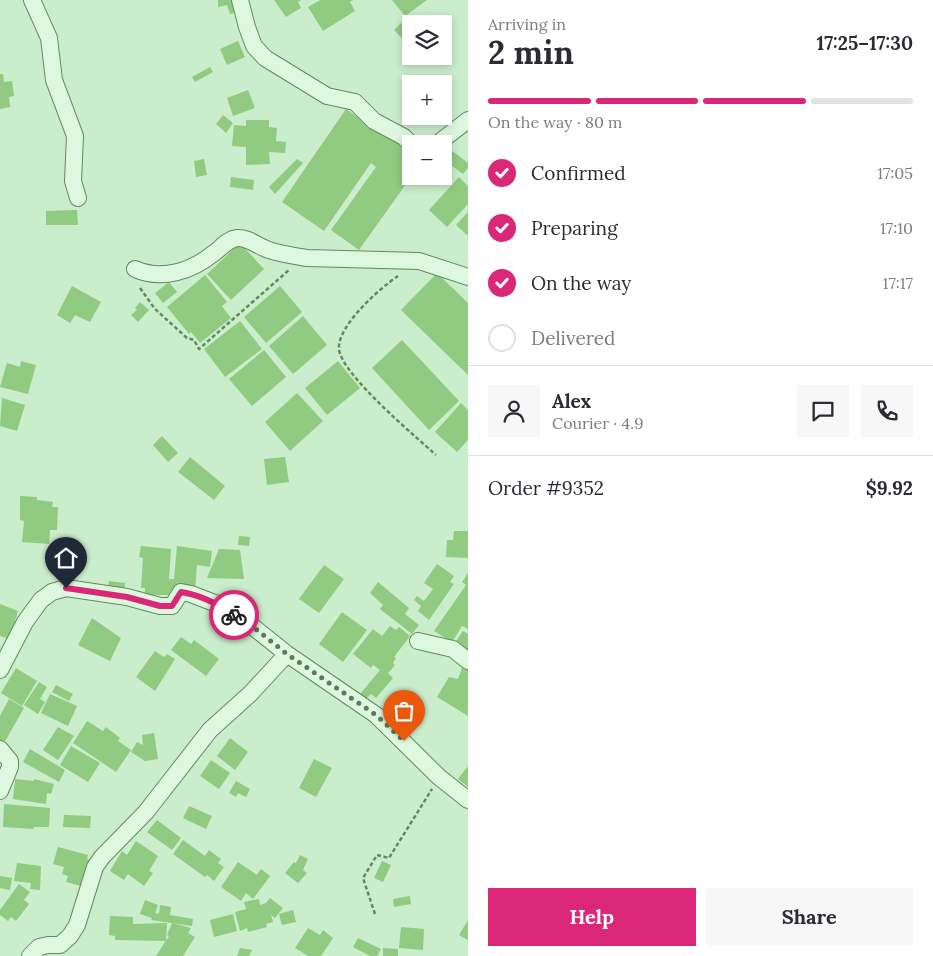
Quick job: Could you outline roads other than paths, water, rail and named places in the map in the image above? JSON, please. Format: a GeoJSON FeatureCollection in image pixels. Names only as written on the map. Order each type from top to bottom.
{"type":"FeatureCollection","features":[{"type":"Feature","properties":{"kind":"street"},"geometry":{"type":"LineString","coordinates":[[32,0],[49,38],[54,80],[75,136],[73,180],[78,198]]}},
{"type":"Feature","properties":{"kind":"street"},"geometry":{"type":"LineString","coordinates":[[240,0],[246,27],[254,46],[265,58],[328,96],[355,102],[374,121],[402,136]]}},
{"type":"Feature","properties":{"kind":"street"},"geometry":{"type":"LineString","coordinates":[[449,135],[468,120]]}},
{"type":"Feature","properties":{"kind":"street"},"geometry":{"type":"LineString","coordinates":[[135,270],[145,274],[159,275],[178,272],[198,264],[232,239],[240,238],[268,250],[307,258],[419,261],[468,277]]}},
{"type":"Feature","properties":{"kind":"street"},"geometry":{"type":"LineString","coordinates":[[0,670],[26,622],[41,600],[52,592],[66,588],[127,597],[160,606],[172,606],[181,592],[191,594],[224,608],[252,626],[287,654],[376,715],[439,777],[468,800]]}},
{"type":"Feature","properties":{"kind":"street"},"geometry":{"type":"LineString","coordinates":[[418,641],[453,649],[468,661]]}},
{"type":"Feature","properties":{"kind":"street"},"geometry":{"type":"LineString","coordinates":[[30,956],[39,948],[48,944],[60,944],[70,936],[77,925],[95,867],[102,857],[146,812],[210,730],[250,694],[287,654]]}},
{"type":"Feature","properties":{"kind":"street"},"geometry":{"type":"LineString","coordinates":[[0,749],[10,760],[10,767],[0,791]]}}]}
